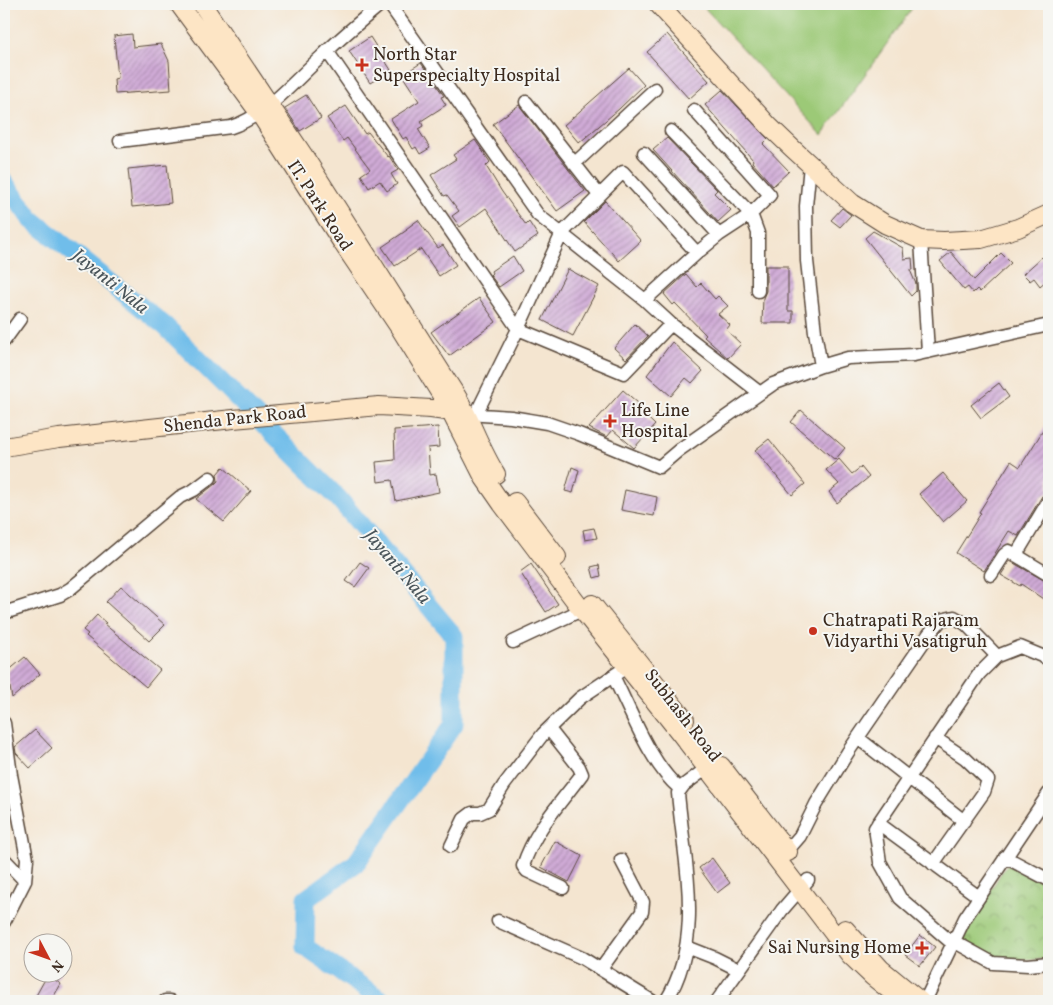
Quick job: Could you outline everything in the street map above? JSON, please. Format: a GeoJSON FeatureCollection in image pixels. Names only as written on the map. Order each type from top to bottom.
{"type":"FeatureCollection","features":[{"type":"Feature","properties":{"kind":"main road","name":"IT. Park Road"},"geometry":{"type":"LineString","coordinates":[[179,4],[304,156],[465,414]]}},
{"type":"Feature","properties":{"kind":"main road","name":"IT. Park Road"},"geometry":{"type":"LineString","coordinates":[[202,4],[264,109]]}},
{"type":"Feature","properties":{"kind":"main road"},"geometry":{"type":"LineString","coordinates":[[658,4],[769,126],[833,188],[861,210],[885,224],[920,240],[981,239],[1018,228],[1049,214]]}},
{"type":"Feature","properties":{"kind":"main road","name":"Shenda Park Road"},"geometry":{"type":"LineString","coordinates":[[4,447],[59,438],[379,406],[431,409],[465,414]]}},
{"type":"Feature","properties":{"kind":"main road","name":"Subhash Road"},"geometry":{"type":"LineString","coordinates":[[465,414],[488,461],[506,490],[588,607],[626,667],[715,772],[805,884],[856,942],[881,969],[920,1001]]}},
{"type":"Feature","properties":{"kind":"main road","name":"Subhash Road"},"geometry":{"type":"LineString","coordinates":[[715,772],[787,851],[805,884],[850,955],[873,977],[903,1001]]}},
{"type":"Feature","properties":{"kind":"street"},"geometry":{"type":"LineString","coordinates":[[120,141],[231,127],[242,123],[264,109],[381,4]]}},
{"type":"Feature","properties":{"kind":"street"},"geometry":{"type":"LineString","coordinates":[[389,4],[538,214],[645,300],[671,324],[760,393]]}},
{"type":"Feature","properties":{"kind":"street"},"geometry":{"type":"LineString","coordinates":[[327,51],[518,329],[624,373],[671,324]]}},
{"type":"Feature","properties":{"kind":"street"},"geometry":{"type":"LineString","coordinates":[[574,164],[654,89]]}},
{"type":"Feature","properties":{"kind":"street"},"geometry":{"type":"LineString","coordinates":[[526,102],[599,195]]}},
{"type":"Feature","properties":{"kind":"street"},"geometry":{"type":"LineString","coordinates":[[645,300],[719,235],[751,214],[770,194],[694,110]]}},
{"type":"Feature","properties":{"kind":"street"},"geometry":{"type":"LineString","coordinates":[[671,130],[751,214],[758,233],[758,291]]}},
{"type":"Feature","properties":{"kind":"street"},"geometry":{"type":"LineString","coordinates":[[644,153],[719,235]]}},
{"type":"Feature","properties":{"kind":"street"},"geometry":{"type":"LineString","coordinates":[[810,165],[806,206],[807,262],[821,366]]}},
{"type":"Feature","properties":{"kind":"street"},"geometry":{"type":"LineString","coordinates":[[697,253],[624,172],[562,233],[518,329],[465,414],[512,417],[547,423],[659,467],[679,450],[773,384],[821,366],[848,358],[914,355],[1049,325]]}},
{"type":"Feature","properties":{"kind":"street"},"geometry":{"type":"LineString","coordinates":[[920,240],[928,352]]}},
{"type":"Feature","properties":{"kind":"street"},"geometry":{"type":"LineString","coordinates":[[4,341],[20,318]]}},
{"type":"Feature","properties":{"kind":"street"},"geometry":{"type":"LineString","coordinates":[[4,614],[60,595],[70,589],[82,581],[180,497],[194,490],[210,478]]}},
{"type":"Feature","properties":{"kind":"street"},"geometry":{"type":"LineString","coordinates":[[1016,555],[1049,500]]}},
{"type":"Feature","properties":{"kind":"street"},"geometry":{"type":"LineString","coordinates":[[991,574],[1006,552],[1009,551],[1049,575]]}},
{"type":"Feature","properties":{"kind":"street"},"geometry":{"type":"LineString","coordinates":[[513,642],[588,607]]}},
{"type":"Feature","properties":{"kind":"street"},"geometry":{"type":"LineString","coordinates":[[787,851],[800,836],[816,804],[858,738],[941,620],[954,617],[966,624],[997,656]]}},
{"type":"Feature","properties":{"kind":"street"},"geometry":{"type":"LineString","coordinates":[[1049,659],[1020,647],[997,656],[979,674],[875,828],[880,862],[900,898],[954,943],[992,963],[1028,965],[1049,963]]}},
{"type":"Feature","properties":{"kind":"street"},"geometry":{"type":"LineString","coordinates":[[451,846],[464,818],[489,809],[526,756],[549,728],[580,698],[626,667],[658,765],[680,789]]}},
{"type":"Feature","properties":{"kind":"street"},"geometry":{"type":"LineString","coordinates":[[4,723],[11,775],[28,859],[25,881],[5,916]]}},
{"type":"Feature","properties":{"kind":"street"},"geometry":{"type":"LineString","coordinates":[[549,728],[579,767],[582,774],[553,809],[539,830],[523,866],[527,871],[563,888]]}},
{"type":"Feature","properties":{"kind":"street"},"geometry":{"type":"LineString","coordinates":[[858,738],[964,821]]}},
{"type":"Feature","properties":{"kind":"street"},"geometry":{"type":"LineString","coordinates":[[933,864],[984,792],[988,780],[965,758],[935,738]]}},
{"type":"Feature","properties":{"kind":"street"},"geometry":{"type":"LineString","coordinates":[[666,1001],[683,965],[687,947],[690,904],[687,858],[678,793],[680,789],[715,772]]}},
{"type":"Feature","properties":{"kind":"street"},"geometry":{"type":"LineString","coordinates":[[925,1001],[965,918],[1049,792]]}},
{"type":"Feature","properties":{"kind":"street"},"geometry":{"type":"LineString","coordinates":[[878,823],[979,897]]}},
{"type":"Feature","properties":{"kind":"street"},"geometry":{"type":"LineString","coordinates":[[1005,857],[1049,880]]}},
{"type":"Feature","properties":{"kind":"street"},"geometry":{"type":"LineString","coordinates":[[4,859],[25,881]]}},
{"type":"Feature","properties":{"kind":"street"},"geometry":{"type":"LineString","coordinates":[[601,969],[642,912],[643,902],[621,860]]}},
{"type":"Feature","properties":{"kind":"street"},"geometry":{"type":"LineString","coordinates":[[717,1001],[779,914],[805,884]]}},
{"type":"Feature","properties":{"kind":"street"},"geometry":{"type":"LineString","coordinates":[[498,921],[582,958],[652,1001]]}},
{"type":"Feature","properties":{"kind":"street"},"geometry":{"type":"LineString","coordinates":[[687,947],[739,970]]}},
{"type":"Feature","properties":{"kind":"street"},"geometry":{"type":"LineString","coordinates":[[165,1001],[170,1001]]}},
{"type":"Feature","properties":{"kind":"green space"},"geometry":{"type":"Polygon","coordinates":[[[701,4],[915,4],[822,135],[701,4]]]}},
{"type":"Feature","properties":{"kind":"green space"},"geometry":{"type":"Polygon","coordinates":[[[1008,865],[1049,885],[1049,959],[1003,958],[981,951],[962,937],[1003,870],[1008,865]]]}},
{"type":"Feature","properties":{"kind":"building"},"geometry":{"type":"Polygon","coordinates":[[[132,34],[133,47],[161,44],[169,61],[171,90],[115,94],[114,79],[118,78],[114,36],[132,34]]]}},
{"type":"Feature","properties":{"kind":"building"},"geometry":{"type":"Polygon","coordinates":[[[667,34],[709,81],[689,99],[647,52],[667,34]]]}},
{"type":"Feature","properties":{"kind":"building"},"geometry":{"type":"Polygon","coordinates":[[[370,37],[391,70],[370,83],[349,51],[370,37]]]}},
{"type":"Feature","properties":{"kind":"building"},"geometry":{"type":"Polygon","coordinates":[[[421,63],[444,96],[441,97],[446,105],[421,121],[423,126],[418,129],[430,148],[420,154],[416,147],[413,149],[406,137],[403,139],[391,119],[419,101],[402,75],[421,63]]]}},
{"type":"Feature","properties":{"kind":"building"},"geometry":{"type":"Polygon","coordinates":[[[629,68],[644,85],[579,143],[564,125],[629,68]]]}},
{"type":"Feature","properties":{"kind":"building"},"geometry":{"type":"Polygon","coordinates":[[[722,90],[768,139],[763,144],[789,171],[773,186],[705,105],[722,90]]]}},
{"type":"Feature","properties":{"kind":"building"},"geometry":{"type":"Polygon","coordinates":[[[306,95],[321,118],[300,131],[285,108],[306,95]]]}},
{"type":"Feature","properties":{"kind":"building"},"geometry":{"type":"Polygon","coordinates":[[[519,105],[585,191],[557,211],[493,124],[519,105]]]}},
{"type":"Feature","properties":{"kind":"building"},"geometry":{"type":"Polygon","coordinates":[[[346,106],[365,134],[368,132],[389,156],[398,170],[391,174],[397,184],[387,191],[380,181],[369,188],[361,175],[370,169],[347,138],[343,141],[327,118],[346,106]]]}},
{"type":"Feature","properties":{"kind":"building"},"geometry":{"type":"Polygon","coordinates":[[[667,138],[717,190],[714,193],[731,210],[718,222],[653,150],[667,138]]]}},
{"type":"Feature","properties":{"kind":"building"},"geometry":{"type":"Polygon","coordinates":[[[475,140],[490,162],[486,166],[502,192],[526,225],[529,222],[538,236],[515,252],[486,208],[460,227],[452,216],[459,211],[447,195],[444,196],[431,175],[456,159],[453,155],[475,140]]]}},
{"type":"Feature","properties":{"kind":"building"},"geometry":{"type":"Polygon","coordinates":[[[167,165],[171,203],[132,207],[128,169],[167,165]]]}},
{"type":"Feature","properties":{"kind":"building"},"geometry":{"type":"Polygon","coordinates":[[[605,201],[641,241],[619,261],[584,222],[605,201]]]}},
{"type":"Feature","properties":{"kind":"building"},"geometry":{"type":"Polygon","coordinates":[[[842,208],[851,215],[840,227],[831,220],[842,208]]]}},
{"type":"Feature","properties":{"kind":"building"},"geometry":{"type":"Polygon","coordinates":[[[418,220],[438,248],[443,245],[456,265],[439,276],[421,249],[395,266],[382,247],[418,220]]]}},
{"type":"Feature","properties":{"kind":"building"},"geometry":{"type":"Polygon","coordinates":[[[873,231],[903,248],[904,259],[912,258],[913,270],[910,270],[916,284],[916,291],[911,296],[865,238],[873,231]]]}},
{"type":"Feature","properties":{"kind":"building"},"geometry":{"type":"Polygon","coordinates":[[[951,252],[974,280],[1001,253],[1011,263],[980,292],[977,289],[973,293],[968,287],[964,290],[940,261],[951,252]]]}},
{"type":"Feature","properties":{"kind":"building"},"geometry":{"type":"Polygon","coordinates":[[[513,256],[522,271],[499,287],[490,275],[491,271],[513,256]]]}},
{"type":"Feature","properties":{"kind":"building"},"geometry":{"type":"Polygon","coordinates":[[[1042,257],[1049,265],[1049,278],[1040,286],[1034,278],[1030,281],[1023,274],[1042,257]]]}},
{"type":"Feature","properties":{"kind":"building"},"geometry":{"type":"Polygon","coordinates":[[[766,266],[788,266],[788,311],[793,311],[793,323],[762,323],[763,298],[766,291],[766,266]]]}},
{"type":"Feature","properties":{"kind":"building"},"geometry":{"type":"Polygon","coordinates":[[[568,269],[599,286],[573,336],[542,320],[568,269]]]}},
{"type":"Feature","properties":{"kind":"building"},"geometry":{"type":"Polygon","coordinates":[[[686,274],[697,287],[701,283],[715,299],[718,296],[728,306],[718,314],[730,325],[726,330],[741,344],[728,358],[704,337],[706,335],[675,303],[673,305],[664,294],[686,274]]]}},
{"type":"Feature","properties":{"kind":"building"},"geometry":{"type":"Polygon","coordinates":[[[479,298],[496,322],[449,356],[431,332],[479,298]]]}},
{"type":"Feature","properties":{"kind":"building"},"geometry":{"type":"Polygon","coordinates":[[[635,324],[648,336],[626,359],[614,348],[635,324]]]}},
{"type":"Feature","properties":{"kind":"building"},"geometry":{"type":"Polygon","coordinates":[[[672,342],[703,371],[692,383],[686,378],[671,396],[647,375],[672,342]]]}},
{"type":"Feature","properties":{"kind":"building"},"geometry":{"type":"Polygon","coordinates":[[[999,383],[1009,397],[981,418],[971,405],[999,383]]]}},
{"type":"Feature","properties":{"kind":"building"},"geometry":{"type":"Polygon","coordinates":[[[623,390],[638,403],[635,406],[655,425],[634,448],[613,430],[607,437],[589,428],[623,390]]]}},
{"type":"Feature","properties":{"kind":"building"},"geometry":{"type":"Polygon","coordinates":[[[801,410],[845,448],[835,460],[791,422],[801,410]]]}},
{"type":"Feature","properties":{"kind":"building"},"geometry":{"type":"Polygon","coordinates":[[[1049,421],[1049,492],[1042,496],[1018,536],[1009,531],[984,571],[956,553],[1011,461],[1020,467],[1049,421]]]}},
{"type":"Feature","properties":{"kind":"building"},"geometry":{"type":"Polygon","coordinates":[[[438,427],[439,447],[428,448],[430,475],[436,474],[439,492],[396,501],[392,480],[378,482],[376,462],[395,460],[394,430],[438,427]]]}},
{"type":"Feature","properties":{"kind":"building"},"geometry":{"type":"Polygon","coordinates":[[[769,439],[805,484],[792,495],[755,450],[769,439]]]}},
{"type":"Feature","properties":{"kind":"building"},"geometry":{"type":"Polygon","coordinates":[[[839,459],[852,474],[861,467],[869,477],[837,503],[829,492],[839,484],[826,470],[839,459]]]}},
{"type":"Feature","properties":{"kind":"building"},"geometry":{"type":"Polygon","coordinates":[[[223,467],[251,491],[224,522],[196,499],[218,481],[217,474],[223,467]]]}},
{"type":"Feature","properties":{"kind":"building"},"geometry":{"type":"Polygon","coordinates":[[[572,467],[579,470],[573,493],[565,491],[572,467]]]}},
{"type":"Feature","properties":{"kind":"building"},"geometry":{"type":"Polygon","coordinates":[[[943,473],[967,501],[943,522],[919,494],[943,473]]]}},
{"type":"Feature","properties":{"kind":"building"},"geometry":{"type":"Polygon","coordinates":[[[625,490],[657,497],[654,516],[621,510],[625,490]]]}},
{"type":"Feature","properties":{"kind":"building"},"geometry":{"type":"Polygon","coordinates":[[[594,528],[597,538],[585,540],[583,530],[594,528]]]}},
{"type":"Feature","properties":{"kind":"building"},"geometry":{"type":"Polygon","coordinates":[[[1010,561],[1049,583],[1049,603],[1021,584],[1020,586],[1001,575],[1010,561]]]}},
{"type":"Feature","properties":{"kind":"building"},"geometry":{"type":"Polygon","coordinates":[[[360,562],[369,568],[355,587],[346,581],[360,562]]]}},
{"type":"Feature","properties":{"kind":"building"},"geometry":{"type":"Polygon","coordinates":[[[531,564],[558,604],[546,612],[520,572],[531,564]]]}},
{"type":"Feature","properties":{"kind":"building"},"geometry":{"type":"Polygon","coordinates":[[[599,565],[601,576],[594,578],[591,567],[599,565]]]}},
{"type":"Feature","properties":{"kind":"building"},"geometry":{"type":"Polygon","coordinates":[[[121,586],[165,625],[149,641],[106,602],[121,586]]]}},
{"type":"Feature","properties":{"kind":"building"},"geometry":{"type":"Polygon","coordinates":[[[97,615],[106,623],[104,624],[160,670],[146,687],[86,636],[88,634],[83,630],[97,615]]]}},
{"type":"Feature","properties":{"kind":"building"},"geometry":{"type":"Polygon","coordinates":[[[25,657],[40,674],[12,698],[7,672],[25,657]]]}},
{"type":"Feature","properties":{"kind":"building"},"geometry":{"type":"Polygon","coordinates":[[[35,730],[52,748],[30,768],[16,753],[15,747],[35,730]]]}},
{"type":"Feature","properties":{"kind":"building"},"geometry":{"type":"Polygon","coordinates":[[[555,841],[582,856],[569,882],[541,867],[555,841]]]}},
{"type":"Feature","properties":{"kind":"building"},"geometry":{"type":"Polygon","coordinates":[[[712,858],[730,883],[717,893],[699,868],[712,858]]]}},
{"type":"Feature","properties":{"kind":"building"},"geometry":{"type":"Polygon","coordinates":[[[920,935],[935,947],[920,966],[905,955],[920,935]]]}},
{"type":"Feature","properties":{"kind":"building"},"geometry":{"type":"Polygon","coordinates":[[[43,982],[58,982],[61,984],[51,1001],[33,1001],[43,982]]]}},
{"type":"Feature","properties":{"kind":"waterway","name":"Jayanti Nala"},"geometry":{"type":"LineString","coordinates":[[4,182],[31,219],[165,326],[338,498],[454,636],[454,724],[356,863],[306,899],[305,947],[383,1001]]}},
{"type":"Feature","properties":{"kind":"place","name":"North Star Superspecialty Hospital"},"geometry":{"type":"Point","coordinates":[362,65]}},
{"type":"Feature","properties":{"kind":"place","name":"Life Line Hospital"},"geometry":{"type":"Point","coordinates":[610,421]}},
{"type":"Feature","properties":{"kind":"place","name":"Chatrapati Rajaram Vidyarthi Vasatigruh"},"geometry":{"type":"Point","coordinates":[813,631]}},
{"type":"Feature","properties":{"kind":"place","name":"Sai Nursing Home"},"geometry":{"type":"Point","coordinates":[922,948]}}]}
